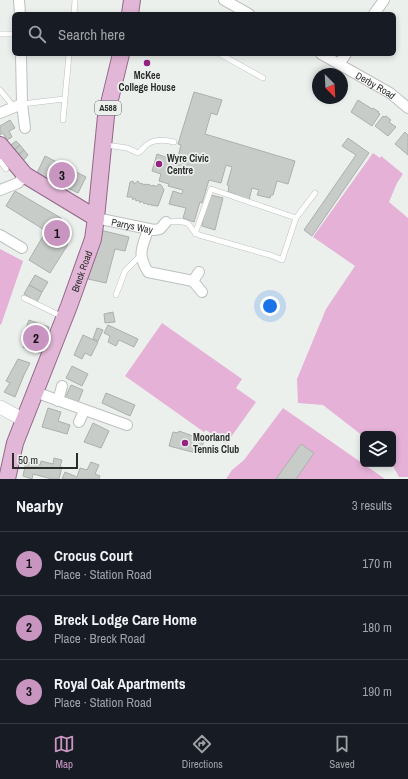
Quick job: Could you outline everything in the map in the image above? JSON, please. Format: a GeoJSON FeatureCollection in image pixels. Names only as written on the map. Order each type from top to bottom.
{"type":"FeatureCollection","features":[{"type":"Feature","properties":{"kind":"main road","name":"Breck Road"},"geometry":{"type":"LineString","coordinates":[[7,479],[15,443],[93,239],[106,116],[121,56]]}},
{"type":"Feature","properties":{"kind":"main road"},"geometry":{"type":"LineString","coordinates":[[0,145],[25,174],[96,218]]}},
{"type":"Feature","properties":{"kind":"street"},"geometry":{"type":"LineString","coordinates":[[19,0],[20,12]]}},
{"type":"Feature","properties":{"kind":"street"},"geometry":{"type":"LineString","coordinates":[[224,0],[245,12]]}},
{"type":"Feature","properties":{"kind":"street"},"geometry":{"type":"LineString","coordinates":[[375,12],[384,0]]}},
{"type":"Feature","properties":{"kind":"street"},"geometry":{"type":"LineString","coordinates":[[21,56],[18,105],[24,128]]}},
{"type":"Feature","properties":{"kind":"street","name":"Derby Road"},"geometry":{"type":"LineString","coordinates":[[325,56],[390,93],[408,108]]}},
{"type":"Feature","properties":{"kind":"street"},"geometry":{"type":"LineString","coordinates":[[339,64],[345,56]]}},
{"type":"Feature","properties":{"kind":"street"},"geometry":{"type":"LineString","coordinates":[[0,113],[18,105]]}},
{"type":"Feature","properties":{"kind":"street"},"geometry":{"type":"LineString","coordinates":[[0,190],[18,183],[25,174]]}},
{"type":"Feature","properties":{"kind":"street","name":"Parrys Way"},"geometry":{"type":"LineString","coordinates":[[96,218],[148,230],[160,229],[166,222]]}},
{"type":"Feature","properties":{"kind":"street"},"geometry":{"type":"LineString","coordinates":[[148,230],[140,256],[148,272],[193,281],[202,292]]}},
{"type":"Feature","properties":{"kind":"street"},"geometry":{"type":"LineString","coordinates":[[0,235],[22,248]]}},
{"type":"Feature","properties":{"kind":"street"},"geometry":{"type":"LineString","coordinates":[[193,281],[199,272]]}},
{"type":"Feature","properties":{"kind":"street"},"geometry":{"type":"LineString","coordinates":[[58,400],[62,386]]}},
{"type":"Feature","properties":{"kind":"street"},"geometry":{"type":"LineString","coordinates":[[35,392],[126,425]]}},
{"type":"Feature","properties":{"kind":"street"},"geometry":{"type":"LineString","coordinates":[[0,407],[24,420]]}},
{"type":"Feature","properties":{"kind":"street"},"geometry":{"type":"LineString","coordinates":[[79,422],[84,411]]}},
{"type":"Feature","properties":{"kind":"lane"},"geometry":{"type":"LineString","coordinates":[[74,12],[76,0]]}},
{"type":"Feature","properties":{"kind":"lane"},"geometry":{"type":"LineString","coordinates":[[0,34],[12,34]]}},
{"type":"Feature","properties":{"kind":"lane"},"geometry":{"type":"LineString","coordinates":[[62,120],[69,56]]}},
{"type":"Feature","properties":{"kind":"lane"},"geometry":{"type":"LineString","coordinates":[[224,56],[263,78]]}},
{"type":"Feature","properties":{"kind":"lane"},"geometry":{"type":"LineString","coordinates":[[0,90],[18,105],[64,99]]}},
{"type":"Feature","properties":{"kind":"lane"},"geometry":{"type":"LineString","coordinates":[[103,144],[127,148],[138,153],[148,144],[165,140],[174,142]]}},
{"type":"Feature","properties":{"kind":"lane"},"geometry":{"type":"LineString","coordinates":[[0,160],[6,169]]}},
{"type":"Feature","properties":{"kind":"lane"},"geometry":{"type":"LineString","coordinates":[[195,234],[211,189],[296,218]]}},
{"type":"Feature","properties":{"kind":"lane"},"geometry":{"type":"LineString","coordinates":[[166,222],[184,222],[190,225],[195,234],[273,256],[282,260],[296,218],[315,193]]}},
{"type":"Feature","properties":{"kind":"lane"},"geometry":{"type":"LineString","coordinates":[[116,295],[125,271],[140,256]]}},
{"type":"Feature","properties":{"kind":"lane"},"geometry":{"type":"LineString","coordinates":[[24,298],[64,317]]}},
{"type":"Feature","properties":{"kind":"shaded area"},"geometry":{"type":"Polygon","coordinates":[[[373,153],[380,158],[381,156],[403,174],[397,183],[389,202],[408,218],[408,477],[399,477],[394,467],[396,467],[396,431],[360,431],[360,434],[323,405],[298,403],[297,379],[326,309],[355,266],[313,237],[373,153]]]}},
{"type":"Feature","properties":{"kind":"shaded area"},"geometry":{"type":"Polygon","coordinates":[[[0,249],[23,261],[1,325],[0,324],[0,249]]]}},
{"type":"Feature","properties":{"kind":"shaded area"},"geometry":{"type":"Polygon","coordinates":[[[162,323],[242,379],[236,388],[256,402],[226,444],[206,430],[204,432],[125,376],[162,323]]]}},
{"type":"Feature","properties":{"kind":"shaded area"},"geometry":{"type":"Polygon","coordinates":[[[283,408],[360,462],[360,467],[368,467],[385,479],[226,479],[232,470],[244,460],[283,408]]]}},
{"type":"Feature","properties":{"kind":"building"},"geometry":{"type":"Polygon","coordinates":[[[194,92],[222,100],[217,115],[211,113],[205,134],[295,161],[288,184],[277,181],[273,195],[271,195],[270,198],[257,195],[259,190],[252,188],[249,200],[235,196],[235,194],[228,192],[229,186],[227,185],[232,167],[226,165],[221,183],[209,180],[194,222],[183,218],[186,208],[169,204],[173,191],[182,194],[183,190],[168,186],[169,184],[159,181],[161,174],[152,171],[157,154],[168,158],[169,155],[178,157],[181,145],[178,144],[194,92]]]}},
{"type":"Feature","properties":{"kind":"building"},"geometry":{"type":"Polygon","coordinates":[[[358,100],[379,112],[378,113],[380,114],[372,126],[351,112],[358,100]]]}},
{"type":"Feature","properties":{"kind":"building"},"geometry":{"type":"Polygon","coordinates":[[[383,116],[386,116],[391,120],[389,122],[396,127],[388,136],[375,126],[383,116]]]}},
{"type":"Feature","properties":{"kind":"building"},"geometry":{"type":"Polygon","coordinates":[[[10,120],[15,128],[9,131],[12,137],[7,140],[3,133],[0,135],[0,126],[10,120]]]}},
{"type":"Feature","properties":{"kind":"building"},"geometry":{"type":"Polygon","coordinates":[[[405,132],[408,135],[408,155],[395,144],[405,132]]]}},
{"type":"Feature","properties":{"kind":"building"},"geometry":{"type":"Polygon","coordinates":[[[348,138],[369,153],[312,236],[304,230],[356,155],[342,146],[348,138]]]}},
{"type":"Feature","properties":{"kind":"building"},"geometry":{"type":"Polygon","coordinates":[[[16,141],[20,145],[12,152],[8,147],[16,141]]]}},
{"type":"Feature","properties":{"kind":"building"},"geometry":{"type":"Polygon","coordinates":[[[20,145],[24,150],[16,157],[12,152],[20,145]]]}},
{"type":"Feature","properties":{"kind":"building"},"geometry":{"type":"Polygon","coordinates":[[[24,150],[28,155],[21,163],[16,157],[24,150]]]}},
{"type":"Feature","properties":{"kind":"building"},"geometry":{"type":"Polygon","coordinates":[[[45,156],[86,177],[78,193],[37,173],[45,156]]]}},
{"type":"Feature","properties":{"kind":"building"},"geometry":{"type":"Polygon","coordinates":[[[133,181],[134,184],[138,181],[140,184],[149,184],[151,186],[154,185],[155,187],[159,184],[161,185],[164,190],[158,206],[152,206],[151,204],[148,205],[146,203],[144,204],[142,201],[140,203],[139,200],[136,201],[135,198],[133,200],[132,197],[127,197],[130,182],[133,181]]]}},
{"type":"Feature","properties":{"kind":"building"},"geometry":{"type":"Polygon","coordinates":[[[15,191],[61,218],[67,226],[69,235],[67,246],[50,273],[29,260],[46,231],[6,206],[15,191]]]}},
{"type":"Feature","properties":{"kind":"building"},"geometry":{"type":"Polygon","coordinates":[[[211,195],[223,198],[215,230],[202,226],[211,195]]]}},
{"type":"Feature","properties":{"kind":"building"},"geometry":{"type":"Polygon","coordinates":[[[100,230],[129,237],[125,251],[115,249],[106,283],[88,279],[100,230]]]}},
{"type":"Feature","properties":{"kind":"building"},"geometry":{"type":"Polygon","coordinates":[[[35,275],[48,282],[42,292],[29,285],[35,275]]]}},
{"type":"Feature","properties":{"kind":"building"},"geometry":{"type":"Polygon","coordinates":[[[29,285],[42,292],[37,302],[24,294],[29,285]]]}},
{"type":"Feature","properties":{"kind":"building"},"geometry":{"type":"Polygon","coordinates":[[[113,312],[115,322],[105,323],[104,314],[113,312]]]}},
{"type":"Feature","properties":{"kind":"building"},"geometry":{"type":"Polygon","coordinates":[[[29,320],[49,327],[40,353],[23,347],[30,329],[26,328],[29,320]]]}},
{"type":"Feature","properties":{"kind":"building"},"geometry":{"type":"Polygon","coordinates":[[[108,325],[138,339],[134,347],[119,340],[116,346],[108,342],[110,336],[104,333],[108,325]]]}},
{"type":"Feature","properties":{"kind":"building"},"geometry":{"type":"Polygon","coordinates":[[[97,328],[103,330],[98,341],[93,339],[97,328]]]}},
{"type":"Feature","properties":{"kind":"building"},"geometry":{"type":"Polygon","coordinates":[[[83,335],[98,342],[91,356],[85,353],[82,359],[74,355],[83,335]]]}},
{"type":"Feature","properties":{"kind":"building"},"geometry":{"type":"Polygon","coordinates":[[[18,359],[30,363],[15,397],[4,392],[10,383],[6,381],[18,359]]]}},
{"type":"Feature","properties":{"kind":"building"},"geometry":{"type":"Polygon","coordinates":[[[72,366],[88,374],[82,386],[66,378],[72,366]]]}},
{"type":"Feature","properties":{"kind":"building"},"geometry":{"type":"Polygon","coordinates":[[[71,385],[83,390],[77,405],[64,400],[71,385]]]}},
{"type":"Feature","properties":{"kind":"building"},"geometry":{"type":"Polygon","coordinates":[[[106,393],[135,405],[130,416],[102,403],[106,393]]]}},
{"type":"Feature","properties":{"kind":"building"},"geometry":{"type":"Polygon","coordinates":[[[48,408],[61,412],[58,421],[70,425],[67,434],[42,427],[48,408]]]}},
{"type":"Feature","properties":{"kind":"building"},"geometry":{"type":"Polygon","coordinates":[[[93,423],[109,431],[101,448],[84,442],[93,423]]]}},
{"type":"Feature","properties":{"kind":"building"},"geometry":{"type":"Polygon","coordinates":[[[179,431],[204,440],[200,454],[169,446],[173,432],[178,433],[179,431]]]}},
{"type":"Feature","properties":{"kind":"building"},"geometry":{"type":"Polygon","coordinates":[[[301,444],[314,453],[296,479],[276,479],[301,444]]]}},
{"type":"Feature","properties":{"kind":"building"},"geometry":{"type":"Polygon","coordinates":[[[54,458],[62,460],[59,479],[52,479],[33,474],[32,479],[23,476],[26,462],[40,465],[41,461],[53,464],[54,458]]]}},
{"type":"Feature","properties":{"kind":"building"},"geometry":{"type":"Polygon","coordinates":[[[91,462],[99,465],[95,474],[100,476],[99,479],[62,479],[65,472],[77,477],[80,468],[87,470],[91,462]]]}},
{"type":"Feature","properties":{"kind":"place","name":"McKee College House"},"geometry":{"type":"Point","coordinates":[147,63]}},
{"type":"Feature","properties":{"kind":"place","name":"Wyre Civic Centre"},"geometry":{"type":"Point","coordinates":[159,164]}},
{"type":"Feature","properties":{"kind":"place","name":"Royal Oak Apartments"},"geometry":{"type":"Point","coordinates":[62,175]}},
{"type":"Feature","properties":{"kind":"place","name":"Crocus Court"},"geometry":{"type":"Point","coordinates":[57,233]}},
{"type":"Feature","properties":{"kind":"place","name":"Breck Lodge Care Home"},"geometry":{"type":"Point","coordinates":[36,338]}},
{"type":"Feature","properties":{"kind":"place","name":"Moorland Tennis Club"},"geometry":{"type":"Point","coordinates":[185,443]}}]}
